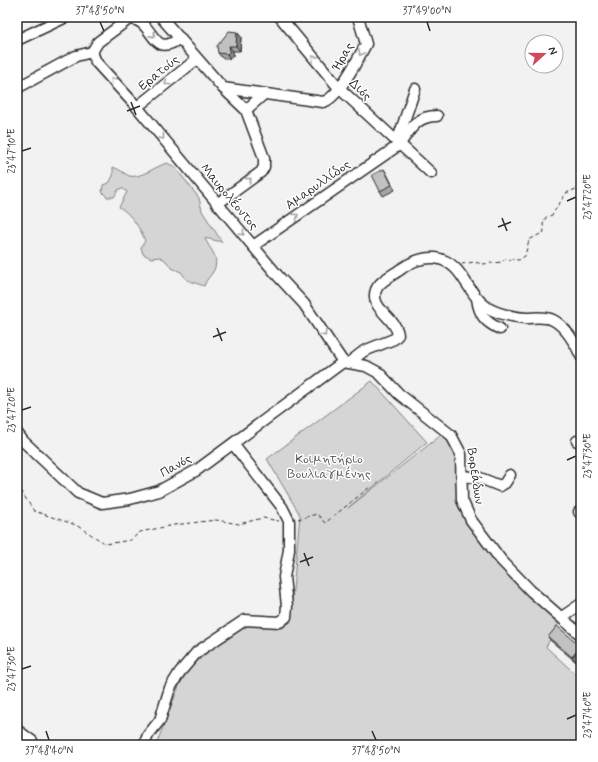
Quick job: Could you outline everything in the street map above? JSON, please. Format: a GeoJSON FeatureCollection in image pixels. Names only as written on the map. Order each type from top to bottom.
{"type":"FeatureCollection","features":[{"type":"Feature","properties":{"kind":"street"},"geometry":{"type":"LineString","coordinates":[[17,40],[66,17]]}},
{"type":"Feature","properties":{"kind":"street"},"geometry":{"type":"LineString","coordinates":[[161,17],[223,88],[246,110],[264,158],[264,167],[261,172],[217,204]]}},
{"type":"Feature","properties":{"kind":"street","name":"Διός"},"geometry":{"type":"LineString","coordinates":[[280,17],[339,88],[430,173]]}},
{"type":"Feature","properties":{"kind":"street","name":"Ήρας"},"geometry":{"type":"LineString","coordinates":[[223,88],[323,102],[328,101],[339,88],[366,44],[358,17]]}},
{"type":"Feature","properties":{"kind":"street"},"geometry":{"type":"LineString","coordinates":[[17,88],[76,56],[92,52],[98,42],[129,19],[135,18],[140,21],[160,44],[165,46],[168,46],[180,38]]}},
{"type":"Feature","properties":{"kind":"street","name":"Μαυρολέοντος"},"geometry":{"type":"LineString","coordinates":[[92,52],[96,62],[137,107],[217,204],[304,304],[346,362]]}},
{"type":"Feature","properties":{"kind":"street","name":"Ερατούς"},"geometry":{"type":"LineString","coordinates":[[137,107],[197,58]]}},
{"type":"Feature","properties":{"kind":"street"},"geometry":{"type":"LineString","coordinates":[[398,143],[415,89]]}},
{"type":"Feature","properties":{"kind":"street"},"geometry":{"type":"LineString","coordinates":[[246,110],[264,94]]}},
{"type":"Feature","properties":{"kind":"street","name":"Αμαρυλλίδος"},"geometry":{"type":"LineString","coordinates":[[253,246],[398,143],[416,122],[426,116],[437,116]]}},
{"type":"Feature","properties":{"kind":"street","name":"Πανός"},"geometry":{"type":"LineString","coordinates":[[17,434],[78,493],[102,503],[130,499],[159,491],[197,470],[346,362],[364,351],[394,339],[398,334],[396,327],[377,303],[375,294],[380,283],[417,260],[430,258],[441,259],[451,263],[455,267]]}},
{"type":"Feature","properties":{"kind":"street"},"geometry":{"type":"LineString","coordinates":[[455,267],[477,298],[489,308],[502,313],[526,318],[539,317],[553,320],[568,335],[581,356]]}},
{"type":"Feature","properties":{"kind":"street"},"geometry":{"type":"LineString","coordinates":[[477,298],[480,315],[487,322],[500,329]]}},
{"type":"Feature","properties":{"kind":"street","name":"Βορεάδων"},"geometry":{"type":"LineString","coordinates":[[346,362],[366,366],[379,373],[399,394],[448,431],[460,451],[463,504],[477,529],[500,560],[531,591],[581,635]]}},
{"type":"Feature","properties":{"kind":"street"},"geometry":{"type":"LineString","coordinates":[[144,745],[148,735],[160,720],[170,688],[180,672],[197,652],[245,620],[280,622],[286,617],[287,606],[284,577],[289,550],[289,521],[282,507],[233,444]]}},
{"type":"Feature","properties":{"kind":"street"},"geometry":{"type":"LineString","coordinates":[[462,476],[480,478],[503,486],[510,475]]}},
{"type":"Feature","properties":{"kind":"street"},"geometry":{"type":"LineString","coordinates":[[562,617],[581,604]]}},
{"type":"Feature","properties":{"kind":"street"},"geometry":{"type":"LineString","coordinates":[[17,730],[32,741],[34,745]]}},
{"type":"Feature","properties":{"kind":"path"},"geometry":{"type":"LineString","coordinates":[[455,267],[469,262],[483,264],[502,262],[506,259],[519,260],[525,256],[530,240],[544,232],[543,224],[546,217],[552,215],[566,193],[581,187]]}},
{"type":"Feature","properties":{"kind":"path"},"geometry":{"type":"LineString","coordinates":[[17,485],[34,511],[76,525],[106,544],[118,540],[131,540],[140,532],[174,525],[216,520],[239,524],[263,518],[289,521],[318,514],[325,523],[370,488]]}},
{"type":"Feature","properties":{"kind":"green space"},"geometry":{"type":"Polygon","coordinates":[[[167,163],[175,167],[199,198],[202,211],[222,242],[205,238],[215,257],[216,265],[204,286],[187,280],[181,272],[172,268],[160,257],[151,258],[143,254],[141,247],[145,241],[141,231],[131,217],[119,207],[127,192],[122,188],[118,190],[114,197],[107,197],[102,192],[103,185],[109,183],[113,176],[113,167],[129,176],[138,176],[167,163]]]}},
{"type":"Feature","properties":{"kind":"green space","name":"Κοιμητήριο Βουλιαγμένης"},"geometry":{"type":"Polygon","coordinates":[[[372,381],[427,442],[348,508],[445,432],[458,452],[470,525],[562,617],[546,647],[581,679],[581,745],[156,745],[184,673],[218,643],[247,626],[290,623],[300,515],[267,459],[372,381]]]}},
{"type":"Feature","properties":{"kind":"building"},"geometry":{"type":"Polygon","coordinates":[[[229,31],[237,32],[236,46],[229,46],[230,51],[227,54],[218,53],[217,46],[229,31]]]}},
{"type":"Feature","properties":{"kind":"building"},"geometry":{"type":"Polygon","coordinates":[[[384,169],[392,185],[380,191],[372,175],[384,169]]]}},
{"type":"Feature","properties":{"kind":"building"},"geometry":{"type":"Polygon","coordinates":[[[581,615],[581,622],[577,619],[581,615]]]}},
{"type":"Feature","properties":{"kind":"building"},"geometry":{"type":"Polygon","coordinates":[[[557,626],[581,646],[572,657],[548,637],[557,626]]]}}]}
